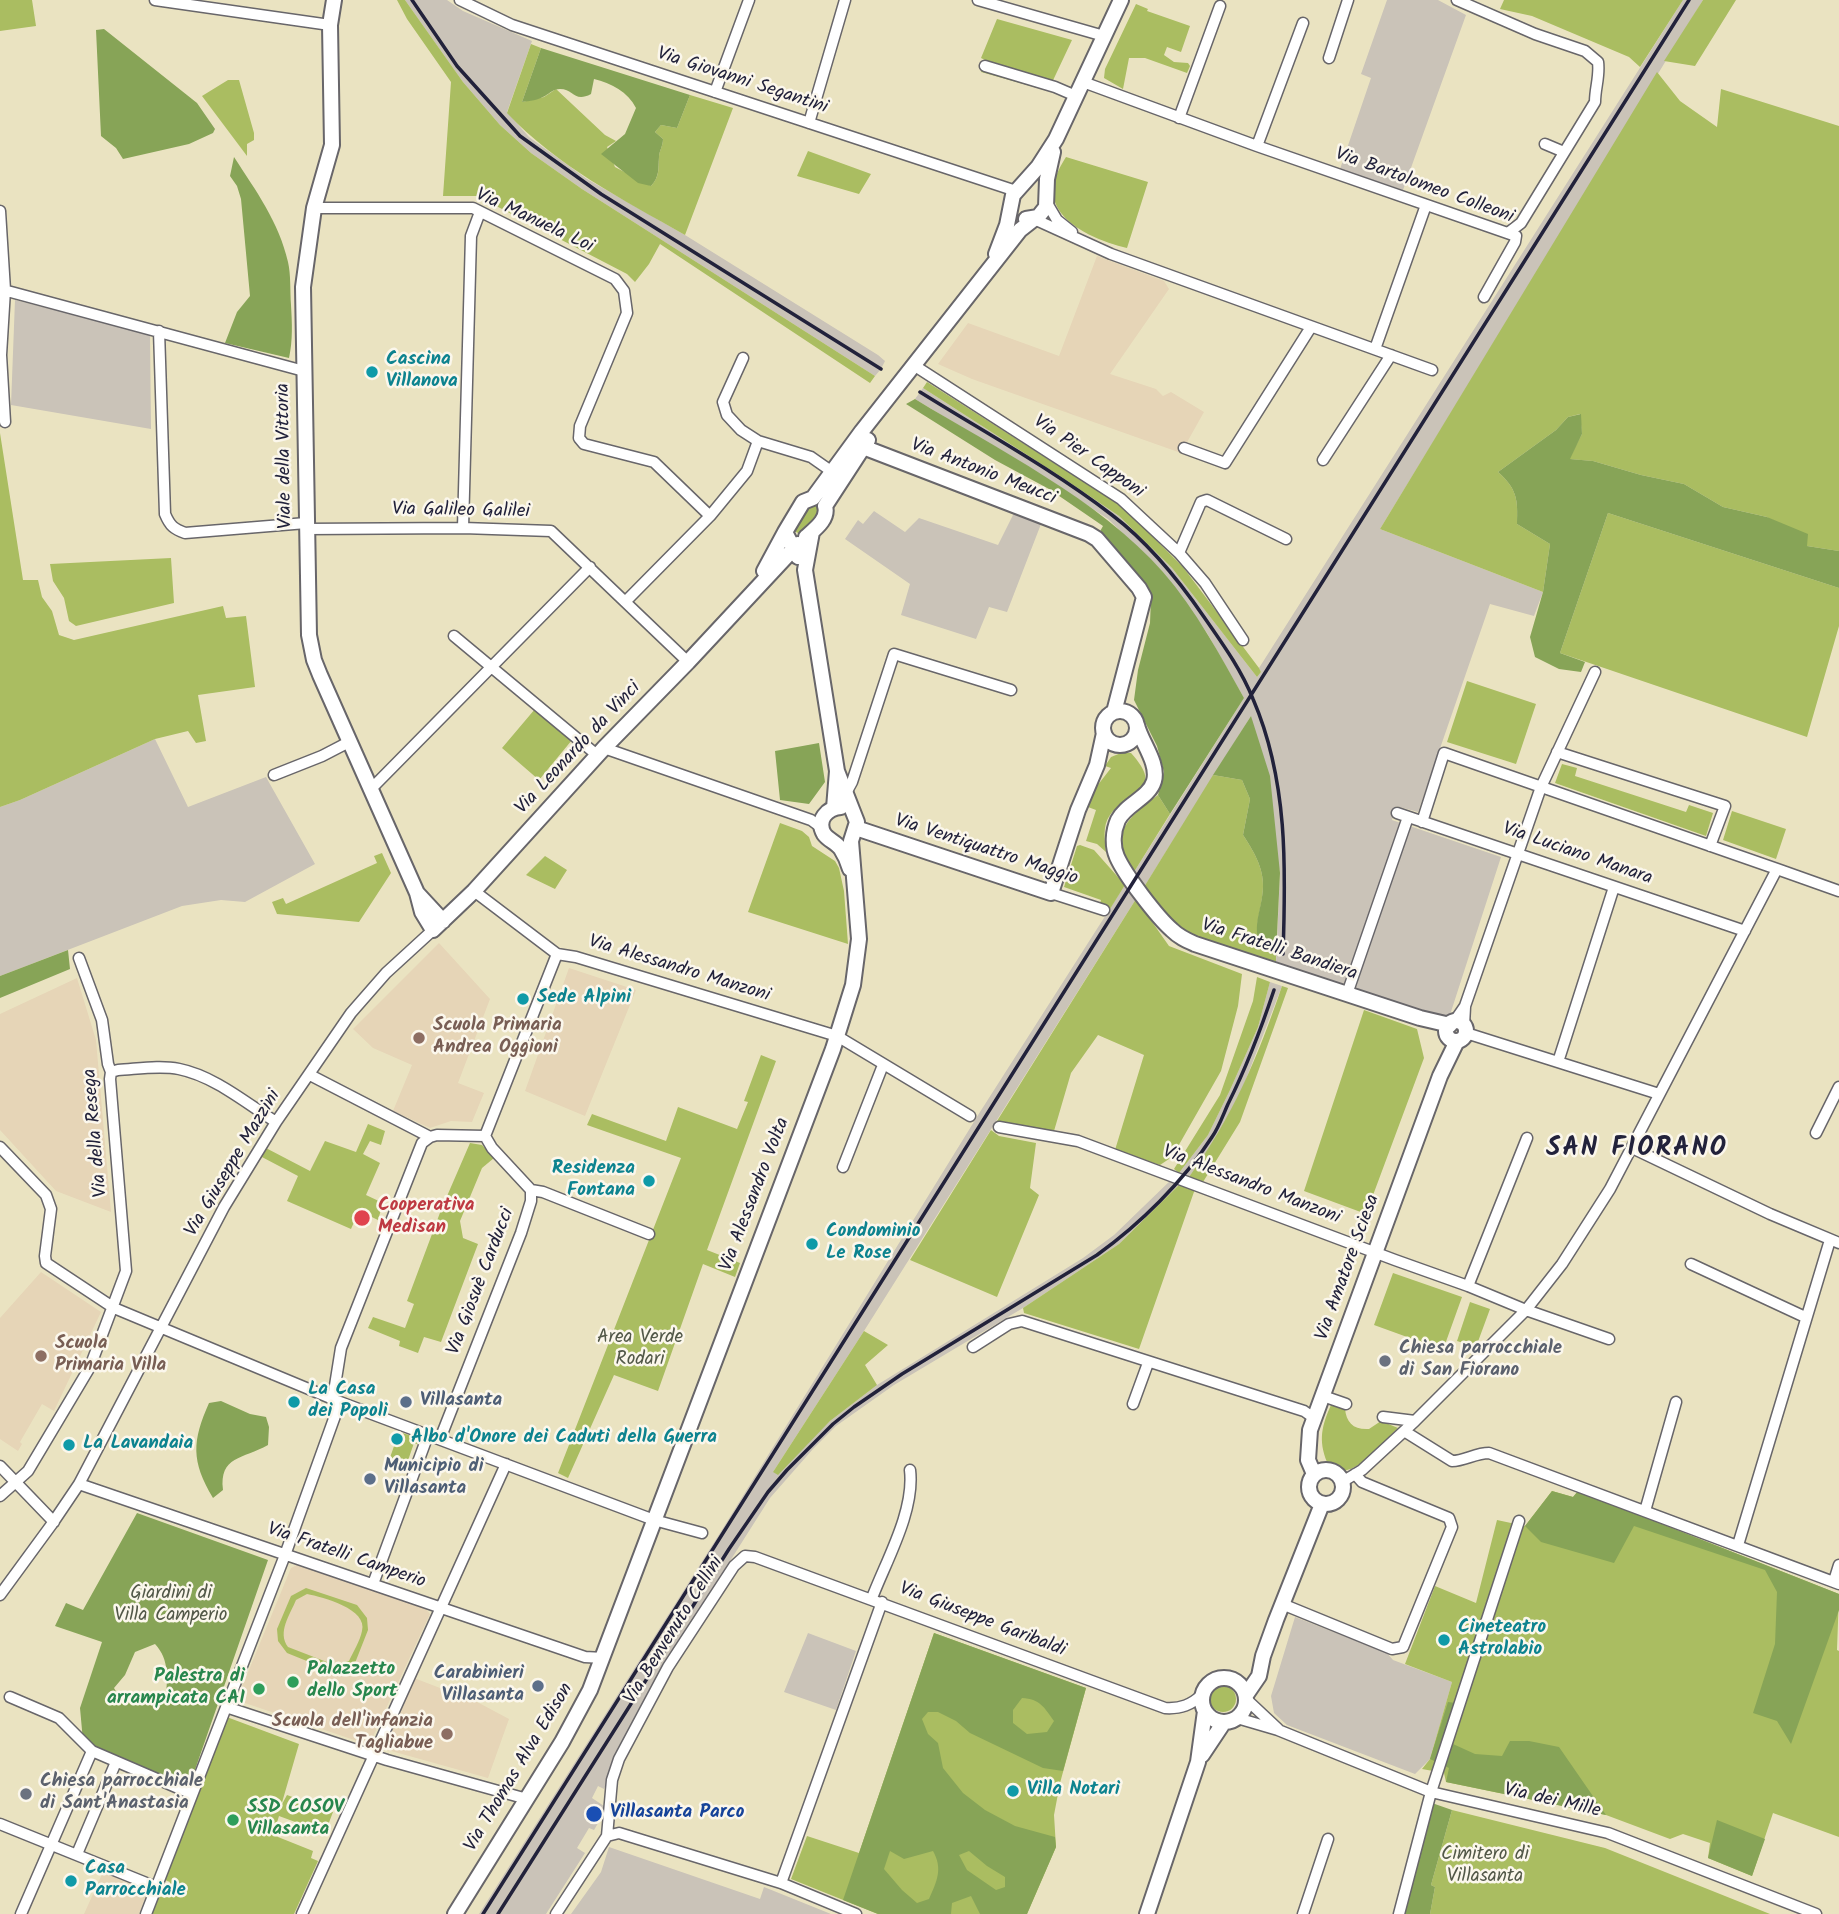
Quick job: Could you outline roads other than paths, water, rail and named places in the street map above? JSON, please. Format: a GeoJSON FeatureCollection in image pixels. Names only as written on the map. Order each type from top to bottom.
{"type":"FeatureCollection","features":[{"type":"Feature","properties":{"kind":"street"},"geometry":{"type":"LineString","coordinates":[[155,0],[330,25]]}},
{"type":"Feature","properties":{"kind":"street","name":"Viale della Vittoria"},"geometry":{"type":"LineString","coordinates":[[334,0],[330,25],[332,145],[314,208],[303,286],[310,646],[349,742],[417,893],[438,926]]}},
{"type":"Feature","properties":{"kind":"street","name":"Via Giovanni Segantini"},"geometry":{"type":"LineString","coordinates":[[460,0],[512,25],[1016,193]]}},
{"type":"Feature","properties":{"kind":"street"},"geometry":{"type":"LineString","coordinates":[[715,92],[749,0]]}},
{"type":"Feature","properties":{"kind":"street"},"geometry":{"type":"LineString","coordinates":[[809,123],[845,0]]}},
{"type":"Feature","properties":{"kind":"street"},"geometry":{"type":"LineString","coordinates":[[978,0],[1104,36]]}},
{"type":"Feature","properties":{"kind":"street"},"geometry":{"type":"LineString","coordinates":[[980,283],[1003,240],[1016,193],[1038,167],[1056,139],[1121,0]]}},
{"type":"Feature","properties":{"kind":"street"},"geometry":{"type":"LineString","coordinates":[[1329,58],[1348,0]]}},
{"type":"Feature","properties":{"kind":"street"},"geometry":{"type":"LineString","coordinates":[[1457,0],[1535,34],[1585,51],[1598,62],[1600,74],[1595,86],[1595,102],[1521,223],[1508,233]]}},
{"type":"Feature","properties":{"kind":"street"},"geometry":{"type":"LineString","coordinates":[[1179,118],[1220,6]]}},
{"type":"Feature","properties":{"kind":"street"},"geometry":{"type":"LineString","coordinates":[[1257,146],[1303,23]]}},
{"type":"Feature","properties":{"kind":"street","name":"Via Bartolomeo Colleoni"},"geometry":{"type":"LineString","coordinates":[[985,66],[1080,89],[1179,118],[1516,236],[1484,297]]}},
{"type":"Feature","properties":{"kind":"street"},"geometry":{"type":"LineString","coordinates":[[791,542],[812,532],[824,519],[827,511],[819,502],[837,475],[914,368],[1024,225],[1044,212],[1048,169],[1056,139]]}},
{"type":"Feature","properties":{"kind":"street"},"geometry":{"type":"LineString","coordinates":[[1545,144],[1564,152]]}},
{"type":"Feature","properties":{"kind":"street"},"geometry":{"type":"LineString","coordinates":[[1083,242],[1057,220],[1037,186],[1028,185],[1016,193],[1014,210],[1018,216],[1027,220],[1034,219],[1083,242],[1432,370]]}},
{"type":"Feature","properties":{"kind":"street"},"geometry":{"type":"LineString","coordinates":[[1375,349],[1426,205]]}},
{"type":"Feature","properties":{"kind":"street","name":"Via Manuela Loi"},"geometry":{"type":"LineString","coordinates":[[314,208],[463,207],[480,212],[615,279],[624,291],[627,313],[578,432],[579,438],[584,444],[654,462],[710,516]]}},
{"type":"Feature","properties":{"kind":"street"},"geometry":{"type":"LineString","coordinates":[[0,211],[3,290],[1,355],[5,422]]}},
{"type":"Feature","properties":{"kind":"street"},"geometry":{"type":"LineString","coordinates":[[463,528],[471,236],[480,212]]}},
{"type":"Feature","properties":{"kind":"street"},"geometry":{"type":"LineString","coordinates":[[3,290],[304,370]]}},
{"type":"Feature","properties":{"kind":"street"},"geometry":{"type":"LineString","coordinates":[[1184,448],[1225,463],[1311,327]]}},
{"type":"Feature","properties":{"kind":"street","name":"Via Galileo Galilei"},"geometry":{"type":"LineString","coordinates":[[159,331],[165,514],[173,529],[185,533],[306,526],[551,531],[688,662]]}},
{"type":"Feature","properties":{"kind":"street"},"geometry":{"type":"LineString","coordinates":[[1323,460],[1391,355]]}},
{"type":"Feature","properties":{"kind":"street"},"geometry":{"type":"LineString","coordinates":[[743,358],[723,402],[724,409],[741,430],[758,441],[811,457],[837,475]]}},
{"type":"Feature","properties":{"kind":"street"},"geometry":{"type":"LineString","coordinates":[[837,475],[863,447],[914,368]]}},
{"type":"Feature","properties":{"kind":"street","name":"Via Pier Capponi"},"geometry":{"type":"LineString","coordinates":[[914,368],[1107,488],[1179,553],[1205,583],[1243,640]]}},
{"type":"Feature","properties":{"kind":"street"},"geometry":{"type":"LineString","coordinates":[[626,601],[710,516],[747,471],[758,441]]}},
{"type":"Feature","properties":{"kind":"street","name":"Via Antonio Meucci"},"geometry":{"type":"LineString","coordinates":[[863,447],[1097,539],[1144,597],[1114,712]]}},
{"type":"Feature","properties":{"kind":"street"},"geometry":{"type":"LineString","coordinates":[[1179,553],[1201,502],[1208,500],[1286,538]]}},
{"type":"Feature","properties":{"kind":"street","name":"Via Leonardo da Vinci"},"geometry":{"type":"LineString","coordinates":[[438,926],[474,891],[751,593],[791,542],[803,502],[819,502]]}},
{"type":"Feature","properties":{"kind":"street","name":"Via Alessandro Volta"},"geometry":{"type":"LineString","coordinates":[[805,570],[812,532]]}},
{"type":"Feature","properties":{"kind":"street","name":"Via Alessandro Volta"},"geometry":{"type":"LineString","coordinates":[[654,1520],[837,1036],[853,985],[859,950],[857,900],[853,877],[845,855],[822,828],[824,815],[834,808],[836,768],[805,570],[791,542]]}},
{"type":"Feature","properties":{"kind":"street"},"geometry":{"type":"LineString","coordinates":[[370,790],[590,567]]}},
{"type":"Feature","properties":{"kind":"street"},"geometry":{"type":"LineString","coordinates":[[454,636],[601,752],[811,820],[822,828]]}},
{"type":"Feature","properties":{"kind":"street"},"geometry":{"type":"LineString","coordinates":[[846,793],[859,762],[894,654],[1012,690]]}},
{"type":"Feature","properties":{"kind":"street","name":"Via Amatore Sciesa"},"geometry":{"type":"LineString","coordinates":[[1314,1474],[1308,1460],[1308,1446],[1314,1418],[1440,1076],[1541,787],[1595,672]]}},
{"type":"Feature","properties":{"kind":"street"},"geometry":{"type":"LineString","coordinates":[[1051,893],[1078,810],[1097,765],[1104,722],[1114,712],[1122,710],[1129,713],[1137,725],[1134,739],[1121,745],[1097,765]]}},
{"type":"Feature","properties":{"kind":"street","name":"Via Fratelli Bandiera"},"geometry":{"type":"LineString","coordinates":[[1137,725],[1154,769],[1154,782],[1147,792],[1121,814],[1115,832],[1115,848],[1124,869],[1170,929],[1181,938],[1455,1031],[1659,1094]]}},
{"type":"Feature","properties":{"kind":"street"},"geometry":{"type":"LineString","coordinates":[[1104,733],[1109,741],[1146,751]]}},
{"type":"Feature","properties":{"kind":"street"},"geometry":{"type":"LineString","coordinates":[[274,775],[349,742]]}},
{"type":"Feature","properties":{"kind":"street"},"geometry":{"type":"LineString","coordinates":[[1557,752],[1725,806],[1710,846]]}},
{"type":"Feature","properties":{"kind":"street"},"geometry":{"type":"LineString","coordinates":[[1422,822],[1444,753],[1839,891]]}},
{"type":"Feature","properties":{"kind":"street"},"geometry":{"type":"LineString","coordinates":[[836,768],[846,768],[859,762]]}},
{"type":"Feature","properties":{"kind":"street","name":"Via Alessandro Volta"},"geometry":{"type":"LineString","coordinates":[[836,768],[846,793],[854,827],[853,877]]}},
{"type":"Feature","properties":{"kind":"street"},"geometry":{"type":"LineString","coordinates":[[834,808],[845,808],[854,827],[844,841],[834,841]]}},
{"type":"Feature","properties":{"kind":"street","name":"Via Luciano Manara"},"geometry":{"type":"LineString","coordinates":[[1397,813],[1745,931]]}},
{"type":"Feature","properties":{"kind":"street"},"geometry":{"type":"LineString","coordinates":[[1347,993],[1408,817]]}},
{"type":"Feature","properties":{"kind":"street","name":"Via Ventiquattro Maggio"},"geometry":{"type":"LineString","coordinates":[[854,827],[1104,909]]}},
{"type":"Feature","properties":{"kind":"street"},"geometry":{"type":"LineString","coordinates":[[1282,1604],[1392,1649],[1403,1647],[1452,1527],[1449,1518],[1362,1482],[1348,1478],[1339,1477],[1331,1471],[1324,1470],[1314,1474],[1309,1484],[1314,1500],[1322,1504],[1337,1500],[1348,1478],[1415,1421],[1526,1310],[1562,1264],[1610,1189],[1777,869]]}},
{"type":"Feature","properties":{"kind":"street"},"geometry":{"type":"LineString","coordinates":[[1558,1062],[1614,887]]}},
{"type":"Feature","properties":{"kind":"street","name":"Via Alessandro Manzoni"},"geometry":{"type":"LineString","coordinates":[[474,891],[557,954],[576,957],[837,1036],[970,1116]]}},
{"type":"Feature","properties":{"kind":"street","name":"Via Giuseppe Mazzini"},"geometry":{"type":"LineString","coordinates":[[0,1595],[79,1484],[224,1207],[276,1122],[345,1022],[386,972],[438,926]]}},
{"type":"Feature","properties":{"kind":"street"},"geometry":{"type":"LineString","coordinates":[[146,1914],[323,1450],[337,1400],[341,1348],[422,1143],[430,1137],[447,1134],[485,1136],[557,954]]}},
{"type":"Feature","properties":{"kind":"street","name":"Via della Resega"},"geometry":{"type":"LineString","coordinates":[[0,1496],[34,1462],[90,1367],[127,1271],[111,1072],[102,1020],[79,958]]}},
{"type":"Feature","properties":{"kind":"street"},"geometry":{"type":"LineString","coordinates":[[843,1167],[883,1065]]}},
{"type":"Feature","properties":{"kind":"street"},"geometry":{"type":"LineString","coordinates":[[111,1072],[176,1068],[194,1073],[276,1122]]}},
{"type":"Feature","properties":{"kind":"street"},"geometry":{"type":"LineString","coordinates":[[310,1075],[430,1137]]}},
{"type":"Feature","properties":{"kind":"street"},"geometry":{"type":"LineString","coordinates":[[1816,1133],[1839,1087]]}},
{"type":"Feature","properties":{"kind":"street","name":"Via Alessandro Manzoni"},"geometry":{"type":"LineString","coordinates":[[999,1127],[1077,1140],[1609,1339]]}},
{"type":"Feature","properties":{"kind":"street","name":"Via Giosuè Carducci"},"geometry":{"type":"LineString","coordinates":[[440,1439],[522,1233],[531,1201],[531,1190],[492,1148],[485,1136]]}},
{"type":"Feature","properties":{"kind":"street"},"geometry":{"type":"LineString","coordinates":[[1468,1286],[1527,1138]]}},
{"type":"Feature","properties":{"kind":"street"},"geometry":{"type":"LineString","coordinates":[[0,1147],[46,1195],[51,1209],[46,1263],[114,1308],[428,1435],[654,1520],[702,1533]]}},
{"type":"Feature","properties":{"kind":"street"},"geometry":{"type":"LineString","coordinates":[[1632,1148],[1834,1242],[1805,1317],[1738,1545]]}},
{"type":"Feature","properties":{"kind":"street"},"geometry":{"type":"LineString","coordinates":[[531,1190],[543,1192],[649,1234]]}},
{"type":"Feature","properties":{"kind":"street"},"geometry":{"type":"LineString","coordinates":[[1691,1264],[1805,1317]]}},
{"type":"Feature","properties":{"kind":"street"},"geometry":{"type":"LineString","coordinates":[[973,1347],[1009,1324],[1023,1321],[1147,1363],[1304,1411],[1314,1418]]}},
{"type":"Feature","properties":{"kind":"street"},"geometry":{"type":"LineString","coordinates":[[1133,1405],[1147,1363]]}},
{"type":"Feature","properties":{"kind":"street"},"geometry":{"type":"LineString","coordinates":[[1323,1396],[1346,1404]]}},
{"type":"Feature","properties":{"kind":"street"},"geometry":{"type":"LineString","coordinates":[[1645,1510],[1676,1402]]}},
{"type":"Feature","properties":{"kind":"street"},"geometry":{"type":"LineString","coordinates":[[1383,1417],[1415,1421]]}},
{"type":"Feature","properties":{"kind":"street"},"geometry":{"type":"LineString","coordinates":[[1404,1431],[1452,1461],[1489,1453],[1836,1583],[1839,1565]]}},
{"type":"Feature","properties":{"kind":"street"},"geometry":{"type":"LineString","coordinates":[[373,1584],[428,1435]]}},
{"type":"Feature","properties":{"kind":"street"},"geometry":{"type":"LineString","coordinates":[[303,1914],[506,1464]]}},
{"type":"Feature","properties":{"kind":"street"},"geometry":{"type":"LineString","coordinates":[[0,1466],[54,1522]]}},
{"type":"Feature","properties":{"kind":"street"},"geometry":{"type":"LineString","coordinates":[[781,1883],[906,1510],[912,1485],[910,1470]]}},
{"type":"Feature","properties":{"kind":"street","name":"Via Fratelli Camperio"},"geometry":{"type":"LineString","coordinates":[[79,1484],[589,1659],[603,1658]]}},
{"type":"Feature","properties":{"kind":"street"},"geometry":{"type":"LineString","coordinates":[[1198,1762],[1231,1720],[1244,1710],[1246,1697],[1259,1676],[1263,1656],[1282,1604],[1322,1504]]}},
{"type":"Feature","properties":{"kind":"street","name":"Via Thomas Alva Edison"},"geometry":{"type":"LineString","coordinates":[[455,1914],[578,1716],[603,1658],[654,1520]]}},
{"type":"Feature","properties":{"kind":"street"},"geometry":{"type":"LineString","coordinates":[[1399,1914],[1431,1792],[1519,1521]]}},
{"type":"Feature","properties":{"kind":"street","name":"Via Giuseppe Garibaldi"},"geometry":{"type":"LineString","coordinates":[[745,1556],[755,1557],[877,1600],[1165,1708],[1178,1709],[1203,1694]]}},
{"type":"Feature","properties":{"kind":"street","name":"Via Benvenuto Cellini"},"geometry":{"type":"LineString","coordinates":[[556,1914],[607,1836],[612,1780],[619,1759],[668,1667],[738,1560],[745,1556]]}},
{"type":"Feature","properties":{"kind":"street"},"geometry":{"type":"LineString","coordinates":[[1147,1914],[1198,1762],[1205,1711],[1203,1694],[1206,1687],[1219,1678],[1242,1678],[1263,1656]]}},
{"type":"Feature","properties":{"kind":"street"},"geometry":{"type":"LineString","coordinates":[[1234,1680],[1246,1697]]}},
{"type":"Feature","properties":{"kind":"street"},"geometry":{"type":"LineString","coordinates":[[10,1697],[58,1718],[92,1751],[192,1794]]}},
{"type":"Feature","properties":{"kind":"street","name":"Via dei Mille"},"geometry":{"type":"LineString","coordinates":[[1246,1697],[1278,1730]]}},
{"type":"Feature","properties":{"kind":"street"},"geometry":{"type":"LineString","coordinates":[[226,1707],[374,1755],[527,1799]]}},
{"type":"Feature","properties":{"kind":"street"},"geometry":{"type":"LineString","coordinates":[[1205,1711],[1213,1719],[1231,1720]]}},
{"type":"Feature","properties":{"kind":"street","name":"Via dei Mille"},"geometry":{"type":"LineString","coordinates":[[1231,1720],[1278,1730],[1431,1792],[1608,1833],[1816,1914]]}},
{"type":"Feature","properties":{"kind":"street"},"geometry":{"type":"LineString","coordinates":[[21,1914],[92,1751]]}},
{"type":"Feature","properties":{"kind":"street"},"geometry":{"type":"LineString","coordinates":[[76,1854],[116,1762]]}},
{"type":"Feature","properties":{"kind":"street"},"geometry":{"type":"LineString","coordinates":[[0,1824],[156,1887]]}},
{"type":"Feature","properties":{"kind":"street"},"geometry":{"type":"LineString","coordinates":[[607,1836],[619,1833],[781,1883],[856,1914]]}},
{"type":"Feature","properties":{"kind":"street"},"geometry":{"type":"LineString","coordinates":[[1303,1914],[1328,1839]]}},
{"type":"Feature","properties":{"kind":"railway"},"geometry":{"type":"LineString","coordinates":[[412,0],[457,66],[520,136],[601,194],[881,369]]}},
{"type":"Feature","properties":{"kind":"railway"},"geometry":{"type":"LineString","coordinates":[[483,1914],[1689,0]]}},
{"type":"Feature","properties":{"kind":"railway"},"geometry":{"type":"LineString","coordinates":[[920,392],[1066,482],[1126,526],[1173,575],[1231,656],[1248,688],[1264,730],[1279,793],[1284,857],[1283,954]]}},
{"type":"Feature","properties":{"kind":"railway"},"geometry":{"type":"LineString","coordinates":[[498,1914],[729,1549],[768,1492],[833,1424],[854,1407],[902,1374],[1097,1255],[1160,1201],[1188,1170],[1217,1129],[1259,1033],[1274,990]]}},
{"type":"Feature","properties":{"kind":"place","name":"Cascina Villanova"},"geometry":{"type":"Point","coordinates":[372,372]}},
{"type":"Feature","properties":{"kind":"place","name":"Sede Alpini"},"geometry":{"type":"Point","coordinates":[523,999]}},
{"type":"Feature","properties":{"kind":"place","name":"Scuola Primaria Andrea Oggioni"},"geometry":{"type":"Point","coordinates":[419,1038]}},
{"type":"Feature","properties":{"kind":"place","name":"Residenza Fontana"},"geometry":{"type":"Point","coordinates":[649,1181]}},
{"type":"Feature","properties":{"kind":"place","name":"Cooperativa Medisan"},"geometry":{"type":"Point","coordinates":[362,1218]}},
{"type":"Feature","properties":{"kind":"place","name":"Condominio Le Rose"},"geometry":{"type":"Point","coordinates":[812,1244]}},
{"type":"Feature","properties":{"kind":"place","name":"Scuola Primaria Villa"},"geometry":{"type":"Point","coordinates":[41,1356]}},
{"type":"Feature","properties":{"kind":"place","name":"Chiesa parrocchiale di San Fiorano"},"geometry":{"type":"Point","coordinates":[1385,1361]}},
{"type":"Feature","properties":{"kind":"place","name":"La Casa dei Popoli"},"geometry":{"type":"Point","coordinates":[294,1402]}},
{"type":"Feature","properties":{"kind":"place","name":"Villasanta"},"geometry":{"type":"Point","coordinates":[406,1402]}},
{"type":"Feature","properties":{"kind":"place","name":"Albo d'Onore dei Caduti della Guerra"},"geometry":{"type":"Point","coordinates":[397,1439]}},
{"type":"Feature","properties":{"kind":"place","name":"La Lavandaia"},"geometry":{"type":"Point","coordinates":[69,1445]}},
{"type":"Feature","properties":{"kind":"place","name":"Municipio di Villasanta"},"geometry":{"type":"Point","coordinates":[370,1479]}},
{"type":"Feature","properties":{"kind":"place","name":"Cineteatro Astrolabio"},"geometry":{"type":"Point","coordinates":[1444,1640]}},
{"type":"Feature","properties":{"kind":"place","name":"Palazzetto dello Sport"},"geometry":{"type":"Point","coordinates":[293,1682]}},
{"type":"Feature","properties":{"kind":"place","name":"Carabinieri Villasanta"},"geometry":{"type":"Point","coordinates":[538,1686]}},
{"type":"Feature","properties":{"kind":"place","name":"Palestra di arrampicata CAI"},"geometry":{"type":"Point","coordinates":[259,1689]}},
{"type":"Feature","properties":{"kind":"place","name":"Scuola dell'infanzia Tagliabue"},"geometry":{"type":"Point","coordinates":[447,1734]}},
{"type":"Feature","properties":{"kind":"place","name":"Villa Notari"},"geometry":{"type":"Point","coordinates":[1013,1791]}},
{"type":"Feature","properties":{"kind":"place","name":"Chiesa parrocchiale di Sant'Anastasia"},"geometry":{"type":"Point","coordinates":[26,1794]}},
{"type":"Feature","properties":{"kind":"place","name":"Villasanta Parco"},"geometry":{"type":"Point","coordinates":[594,1814]}},
{"type":"Feature","properties":{"kind":"place","name":"SSD COSOV Villasanta"},"geometry":{"type":"Point","coordinates":[233,1820]}},
{"type":"Feature","properties":{"kind":"place","name":"Casa Parrocchiale"},"geometry":{"type":"Point","coordinates":[71,1881]}},
{"type":"Feature","properties":{"kind":"district","name":"SAN FIORANO"},"geometry":{"type":"Point","coordinates":[1637,1151]}},
{"type":"Feature","properties":{"kind":"park label","name":"Area Verde Rodari"},"geometry":{"type":"Point","coordinates":[640,1350]}},
{"type":"Feature","properties":{"kind":"park label","name":"Giardini di Villa Camperio"},"geometry":{"type":"Point","coordinates":[171,1606]}},
{"type":"Feature","properties":{"kind":"park label","name":"Cimitero di Villasanta"},"geometry":{"type":"Point","coordinates":[1485,1867]}}]}
